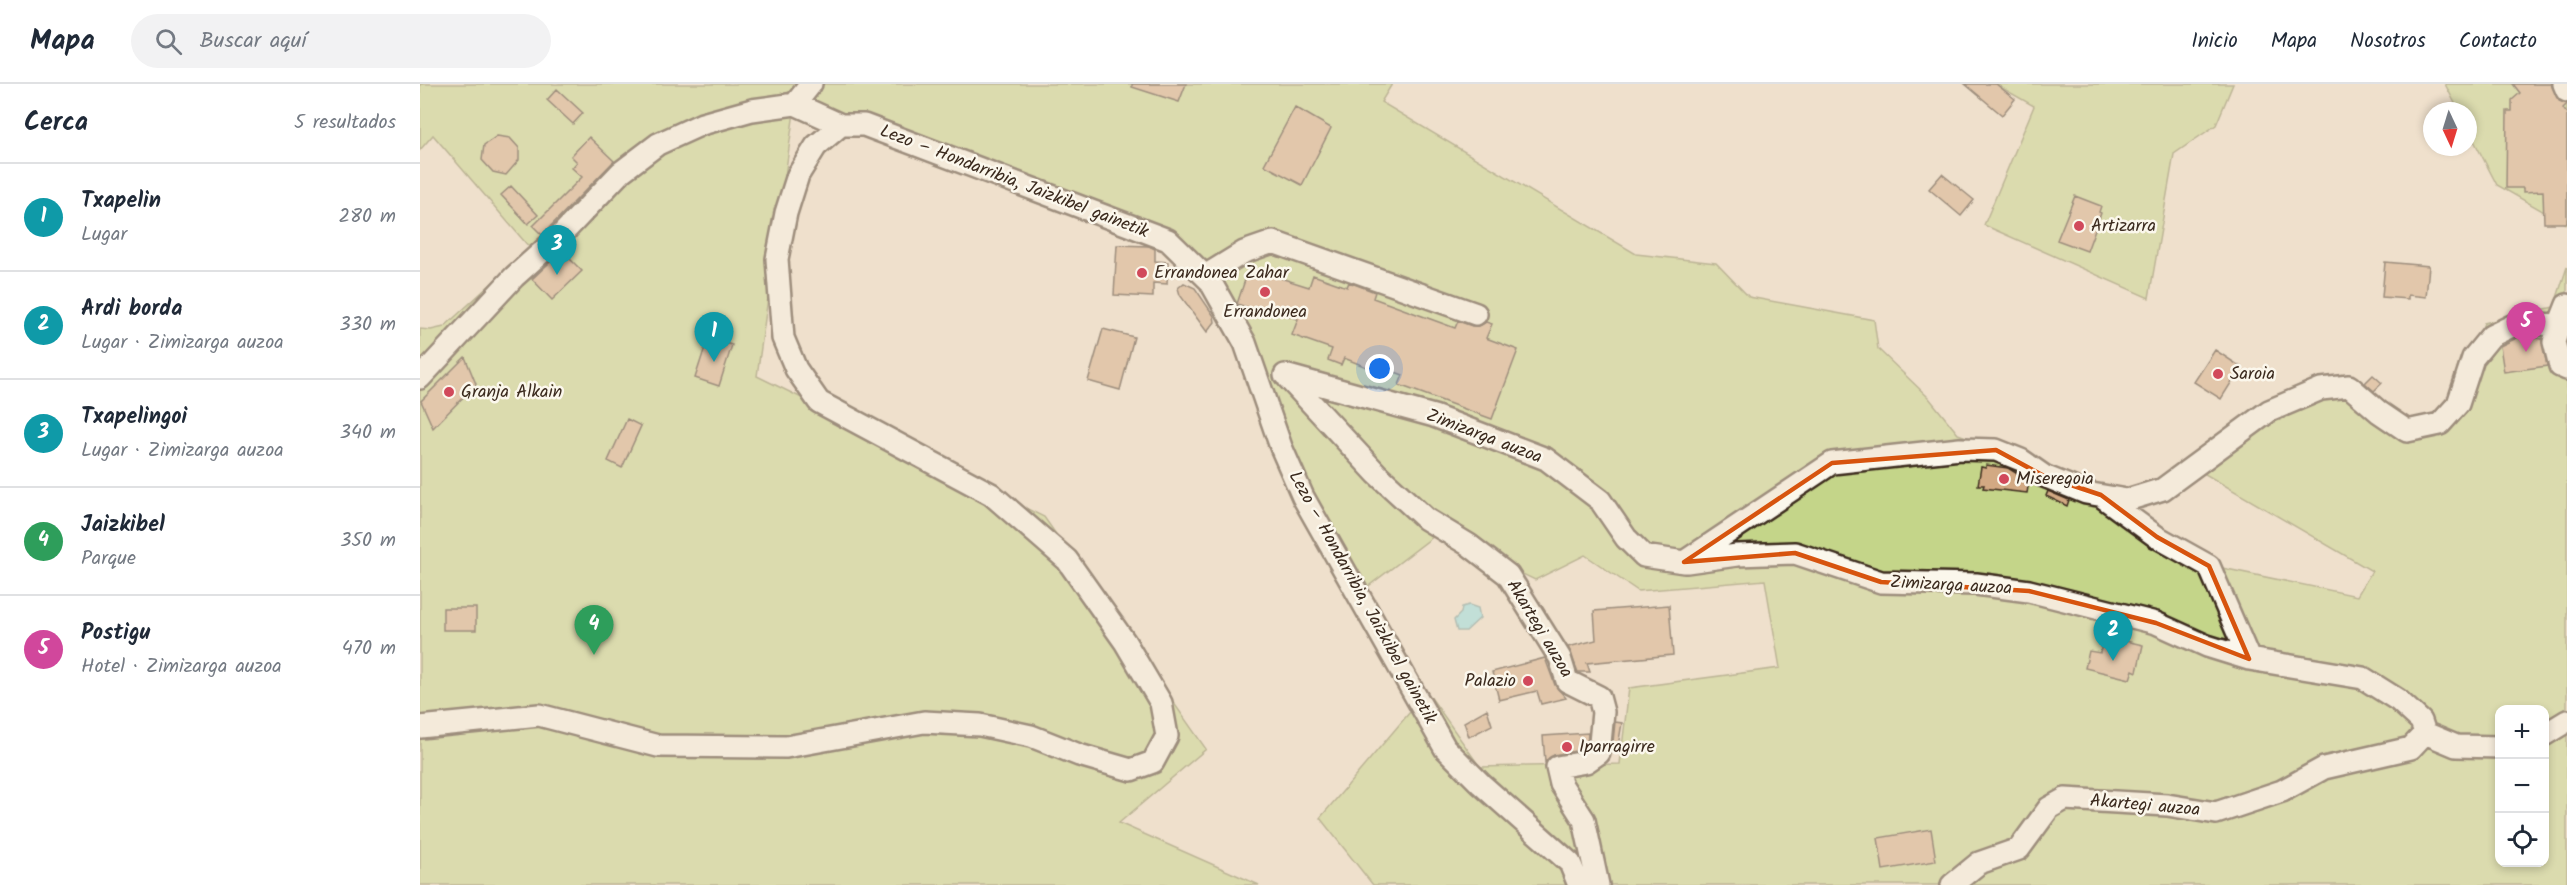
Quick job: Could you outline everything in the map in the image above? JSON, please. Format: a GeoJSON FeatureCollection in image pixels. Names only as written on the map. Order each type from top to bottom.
{"type":"FeatureCollection","features":[{"type":"Feature","properties":{"kind":"street"},"geometry":{"type":"LineString","coordinates":[[795,104],[811,84]]}},
{"type":"Feature","properties":{"kind":"street"},"geometry":{"type":"LineString","coordinates":[[2565,84],[2567,91]]}},
{"type":"Feature","properties":{"kind":"street"},"geometry":{"type":"LineString","coordinates":[[420,378],[514,277],[562,234],[621,172],[658,144],[702,124],[752,110],[795,104],[841,125],[816,146],[798,175],[786,213],[777,259],[783,338],[796,369],[819,402],[991,494],[1067,560],[1125,642],[1161,703],[1167,736],[1153,762],[1131,770],[1079,755],[1031,736],[980,725],[924,722],[786,747],[658,746],[539,715],[420,727]]}},
{"type":"Feature","properties":{"kind":"street","name":"Lezo – Hondarribia, Jaizkibel gainetik"},"geometry":{"type":"LineString","coordinates":[[841,125],[864,125],[901,137],[1168,240],[1205,276],[1245,343],[1281,447],[1303,498],[1445,748],[1481,784],[1570,863],[1579,885]]}},
{"type":"Feature","properties":{"kind":"street"},"geometry":{"type":"LineString","coordinates":[[1205,276],[1244,252],[1273,242],[1476,314]]}},
{"type":"Feature","properties":{"kind":"street"},"geometry":{"type":"LineString","coordinates":[[1684,562],[1832,463],[1959,449],[1996,450],[2021,460],[2044,476],[2086,493],[2127,500],[2163,489],[2269,411],[2321,389],[2349,386],[2379,412],[2407,431],[2440,424],[2458,404],[2473,358],[2491,336],[2518,323],[2563,315],[2554,342],[2560,366],[2567,369]]}},
{"type":"Feature","properties":{"kind":"street","name":"Akartegi auzoa"},"geometry":{"type":"LineString","coordinates":[[1254,365],[1285,375],[1309,398],[1377,474],[1426,519],[1469,545],[1508,575],[1560,658],[1567,681],[1599,697],[1603,712],[1599,753],[1586,762],[1557,766],[1561,784],[1584,820],[1598,885]]}},
{"type":"Feature","properties":{"kind":"street","name":"Zimizarga auzoa"},"geometry":{"type":"LineString","coordinates":[[1285,375],[1434,416],[1546,459],[1600,500],[1626,538],[1644,556],[1684,562],[1737,555],[1795,553],[1881,582],[1976,584],[2029,591],[2156,623],[2208,646],[2249,659],[2363,678],[2398,700],[2421,721],[2425,733]]}},
{"type":"Feature","properties":{"kind":"street"},"geometry":{"type":"LineString","coordinates":[[2101,495],[2157,537],[2209,566],[2249,659]]}},
{"type":"Feature","properties":{"kind":"street"},"geometry":{"type":"LineString","coordinates":[[2549,732],[2567,721]]}},
{"type":"Feature","properties":{"kind":"street"},"geometry":{"type":"LineString","coordinates":[[2425,733],[2456,746],[2495,747]]}},
{"type":"Feature","properties":{"kind":"street","name":"Akartegi auzoa"},"geometry":{"type":"LineString","coordinates":[[1952,885],[1979,863],[2019,849],[2049,808],[2065,799],[2167,804],[2216,813],[2282,790],[2324,768],[2411,747],[2425,733]]}},
{"type":"Feature","properties":{"kind":"highlighted area"},"geometry":{"type":"Polygon","coordinates":[[[1996,450],[2044,476],[2101,495],[2157,537],[2209,566],[2249,659],[2156,623],[2029,591],[1881,582],[1795,553],[1684,562],[1832,463],[1996,450]]]}},
{"type":"Feature","properties":{"kind":"green space"},"geometry":{"type":"Polygon","coordinates":[[[420,84],[1392,84],[1381,102],[1636,254],[1716,263],[1749,297],[1874,320],[1878,349],[1929,398],[1958,434],[2043,464],[2198,563],[2357,596],[2372,571],[2193,467],[2327,387],[2415,435],[2453,400],[2484,323],[2554,307],[2567,267],[2567,885],[1373,885],[1320,818],[1427,692],[1480,767],[1620,764],[1629,688],[1780,668],[1765,580],[1638,591],[1585,555],[1535,580],[1438,533],[1358,594],[1196,258],[795,105],[757,376],[1044,517],[1206,749],[1119,823],[1259,885],[420,885],[420,329],[431,330],[444,327],[530,248],[433,135],[420,150],[420,84]]]}},
{"type":"Feature","properties":{"kind":"green space"},"geometry":{"type":"Polygon","coordinates":[[[1995,84],[2233,84],[2216,125],[2174,154],[2149,298],[1984,225],[2034,106],[1995,84]]]}},
{"type":"Feature","properties":{"kind":"green space"},"geometry":{"type":"Polygon","coordinates":[[[2445,84],[2559,84],[2567,97],[2567,225],[2497,185],[2477,146],[2477,102],[2454,102],[2445,84]]]}},
{"type":"Feature","properties":{"kind":"water"},"geometry":{"type":"Polygon","coordinates":[[[1469,605],[1478,608],[1480,618],[1466,631],[1457,631],[1454,620],[1461,613],[1462,607],[1469,605]]]}},
{"type":"Feature","properties":{"kind":"building"},"geometry":{"type":"Polygon","coordinates":[[[1132,84],[1186,84],[1179,102],[1132,87],[1132,84]]]}},
{"type":"Feature","properties":{"kind":"building"},"geometry":{"type":"Polygon","coordinates":[[[1965,84],[1996,84],[2015,99],[2002,115],[1965,84]]]}},
{"type":"Feature","properties":{"kind":"building"},"geometry":{"type":"Polygon","coordinates":[[[2513,84],[2551,84],[2559,101],[2567,104],[2563,108],[2567,114],[2567,223],[2544,223],[2543,191],[2523,192],[2523,188],[2506,188],[2507,111],[2512,111],[2512,100],[2520,93],[2513,84]]]}},
{"type":"Feature","properties":{"kind":"building"},"geometry":{"type":"Polygon","coordinates":[[[557,89],[583,113],[573,124],[547,100],[557,89]]]}},
{"type":"Feature","properties":{"kind":"building"},"geometry":{"type":"Polygon","coordinates":[[[1295,107],[1331,128],[1302,185],[1264,165],[1295,107]]]}},
{"type":"Feature","properties":{"kind":"building"},"geometry":{"type":"Polygon","coordinates":[[[497,136],[510,138],[519,148],[519,160],[506,175],[493,172],[482,160],[484,145],[497,136]]]}},
{"type":"Feature","properties":{"kind":"building"},"geometry":{"type":"Polygon","coordinates":[[[589,137],[614,161],[542,235],[533,226],[582,177],[572,168],[577,162],[571,156],[589,137]]]}},
{"type":"Feature","properties":{"kind":"building"},"geometry":{"type":"Polygon","coordinates":[[[1942,174],[1974,200],[1961,216],[1929,189],[1942,174]]]}},
{"type":"Feature","properties":{"kind":"building"},"geometry":{"type":"Polygon","coordinates":[[[511,186],[538,215],[528,224],[501,195],[511,186]]]}},
{"type":"Feature","properties":{"kind":"building","name":"Artizarra"},"geometry":{"type":"Polygon","coordinates":[[[2075,196],[2101,206],[2099,212],[2101,213],[2087,251],[2057,240],[2075,196]]]}},
{"type":"Feature","properties":{"kind":"building","name":"Errandonea Zahar"},"geometry":{"type":"Polygon","coordinates":[[[1117,245],[1149,246],[1155,249],[1155,261],[1168,262],[1167,284],[1153,283],[1153,297],[1114,295],[1117,245]]]}},
{"type":"Feature","properties":{"kind":"building"},"geometry":{"type":"Polygon","coordinates":[[[562,251],[582,271],[552,300],[532,279],[562,251]]]}},
{"type":"Feature","properties":{"kind":"building"},"geometry":{"type":"Polygon","coordinates":[[[2385,262],[2429,266],[2426,297],[2408,295],[2408,299],[2382,297],[2385,262]]]}},
{"type":"Feature","properties":{"kind":"building"},"geometry":{"type":"Polygon","coordinates":[[[1249,268],[1309,287],[1313,275],[1347,287],[1349,282],[1375,292],[1373,298],[1455,328],[1458,321],[1472,326],[1479,326],[1486,322],[1492,324],[1486,338],[1518,350],[1492,419],[1399,385],[1403,375],[1371,363],[1369,368],[1344,358],[1341,365],[1328,360],[1332,349],[1292,335],[1298,319],[1263,308],[1262,312],[1237,304],[1249,268]]]}},
{"type":"Feature","properties":{"kind":"building"},"geometry":{"type":"Polygon","coordinates":[[[1184,283],[1195,288],[1214,316],[1215,322],[1207,332],[1180,295],[1178,288],[1184,283]]]}},
{"type":"Feature","properties":{"kind":"building"},"geometry":{"type":"Polygon","coordinates":[[[1103,329],[1134,337],[1120,390],[1088,381],[1103,329]]]}},
{"type":"Feature","properties":{"kind":"building"},"geometry":{"type":"Polygon","coordinates":[[[2521,336],[2542,339],[2547,366],[2504,372],[2500,346],[2521,336]]]}},
{"type":"Feature","properties":{"kind":"building"},"geometry":{"type":"Polygon","coordinates":[[[708,338],[732,345],[719,386],[695,378],[708,338]]]}},
{"type":"Feature","properties":{"kind":"building","name":"Saroia"},"geometry":{"type":"Polygon","coordinates":[[[2215,350],[2241,367],[2221,399],[2194,382],[2215,350]]]}},
{"type":"Feature","properties":{"kind":"building","name":"Granja Alkain"},"geometry":{"type":"Polygon","coordinates":[[[465,357],[476,384],[433,428],[421,401],[465,357]]]}},
{"type":"Feature","properties":{"kind":"building"},"geometry":{"type":"Polygon","coordinates":[[[2373,375],[2382,383],[2374,391],[2365,383],[2373,375]]]}},
{"type":"Feature","properties":{"kind":"building"},"geometry":{"type":"Polygon","coordinates":[[[627,419],[641,426],[622,468],[608,461],[627,419]]]}},
{"type":"Feature","properties":{"kind":"building","name":"Miseregoia"},"geometry":{"type":"Polygon","coordinates":[[[1986,465],[2008,468],[2029,481],[2027,493],[1983,488],[1984,485],[1978,485],[1981,467],[1986,468],[1986,465]]]}},
{"type":"Feature","properties":{"kind":"building"},"geometry":{"type":"Polygon","coordinates":[[[2048,491],[2069,500],[2067,506],[2046,496],[2048,491]]]}},
{"type":"Feature","properties":{"kind":"building"},"geometry":{"type":"Polygon","coordinates":[[[1669,605],[1673,655],[1587,663],[1590,672],[1578,672],[1568,647],[1596,640],[1594,611],[1669,605]]]}},
{"type":"Feature","properties":{"kind":"building"},"geometry":{"type":"Polygon","coordinates":[[[443,608],[476,608],[476,630],[443,630],[443,608]]]}},
{"type":"Feature","properties":{"kind":"building"},"geometry":{"type":"Polygon","coordinates":[[[2104,636],[2143,645],[2137,672],[2133,670],[2130,679],[2085,668],[2089,651],[2100,653],[2104,636]]]}},
{"type":"Feature","properties":{"kind":"building","name":"Palazio"},"geometry":{"type":"Polygon","coordinates":[[[1545,658],[1555,685],[1566,698],[1541,704],[1537,691],[1499,700],[1492,672],[1545,658]]]}},
{"type":"Feature","properties":{"kind":"building"},"geometry":{"type":"Polygon","coordinates":[[[1487,709],[1492,725],[1469,737],[1464,722],[1487,709]]]}},
{"type":"Feature","properties":{"kind":"building"},"geometry":{"type":"Polygon","coordinates":[[[1615,722],[1622,723],[1617,752],[1612,752],[1615,722]]]}},
{"type":"Feature","properties":{"kind":"building","name":"Iparragirre"},"geometry":{"type":"Polygon","coordinates":[[[1588,733],[1587,746],[1581,750],[1554,755],[1545,762],[1543,736],[1588,733]]]}},
{"type":"Feature","properties":{"kind":"building"},"geometry":{"type":"Polygon","coordinates":[[[1931,829],[1936,861],[1883,870],[1878,838],[1931,829]]]}},
{"type":"Feature","properties":{"kind":"place","name":"Artizarra"},"geometry":{"type":"Point","coordinates":[2079,226]}},
{"type":"Feature","properties":{"kind":"place","name":"Errandonea Zahar"},"geometry":{"type":"Point","coordinates":[1142,273]}},
{"type":"Feature","properties":{"kind":"place","name":"Txapelingoi"},"geometry":{"type":"Point","coordinates":[557,275]}},
{"type":"Feature","properties":{"kind":"place","name":"Errandonea"},"geometry":{"type":"Point","coordinates":[1265,292]}},
{"type":"Feature","properties":{"kind":"place","name":"Postigu"},"geometry":{"type":"Point","coordinates":[2526,352]}},
{"type":"Feature","properties":{"kind":"place","name":"Txapelin"},"geometry":{"type":"Point","coordinates":[714,362]}},
{"type":"Feature","properties":{"kind":"place","name":"Saroia"},"geometry":{"type":"Point","coordinates":[2218,374]}},
{"type":"Feature","properties":{"kind":"place","name":"Granja Alkain"},"geometry":{"type":"Point","coordinates":[449,392]}},
{"type":"Feature","properties":{"kind":"place","name":"Miseregoia"},"geometry":{"type":"Point","coordinates":[2004,479]}},
{"type":"Feature","properties":{"kind":"place","name":"Jaizkibel"},"geometry":{"type":"Point","coordinates":[594,655]}},
{"type":"Feature","properties":{"kind":"place","name":"Ardi borda"},"geometry":{"type":"Point","coordinates":[2113,661]}},
{"type":"Feature","properties":{"kind":"place","name":"Palazio"},"geometry":{"type":"Point","coordinates":[1528,681]}},
{"type":"Feature","properties":{"kind":"place","name":"Iparragirre"},"geometry":{"type":"Point","coordinates":[1567,747]}}]}
